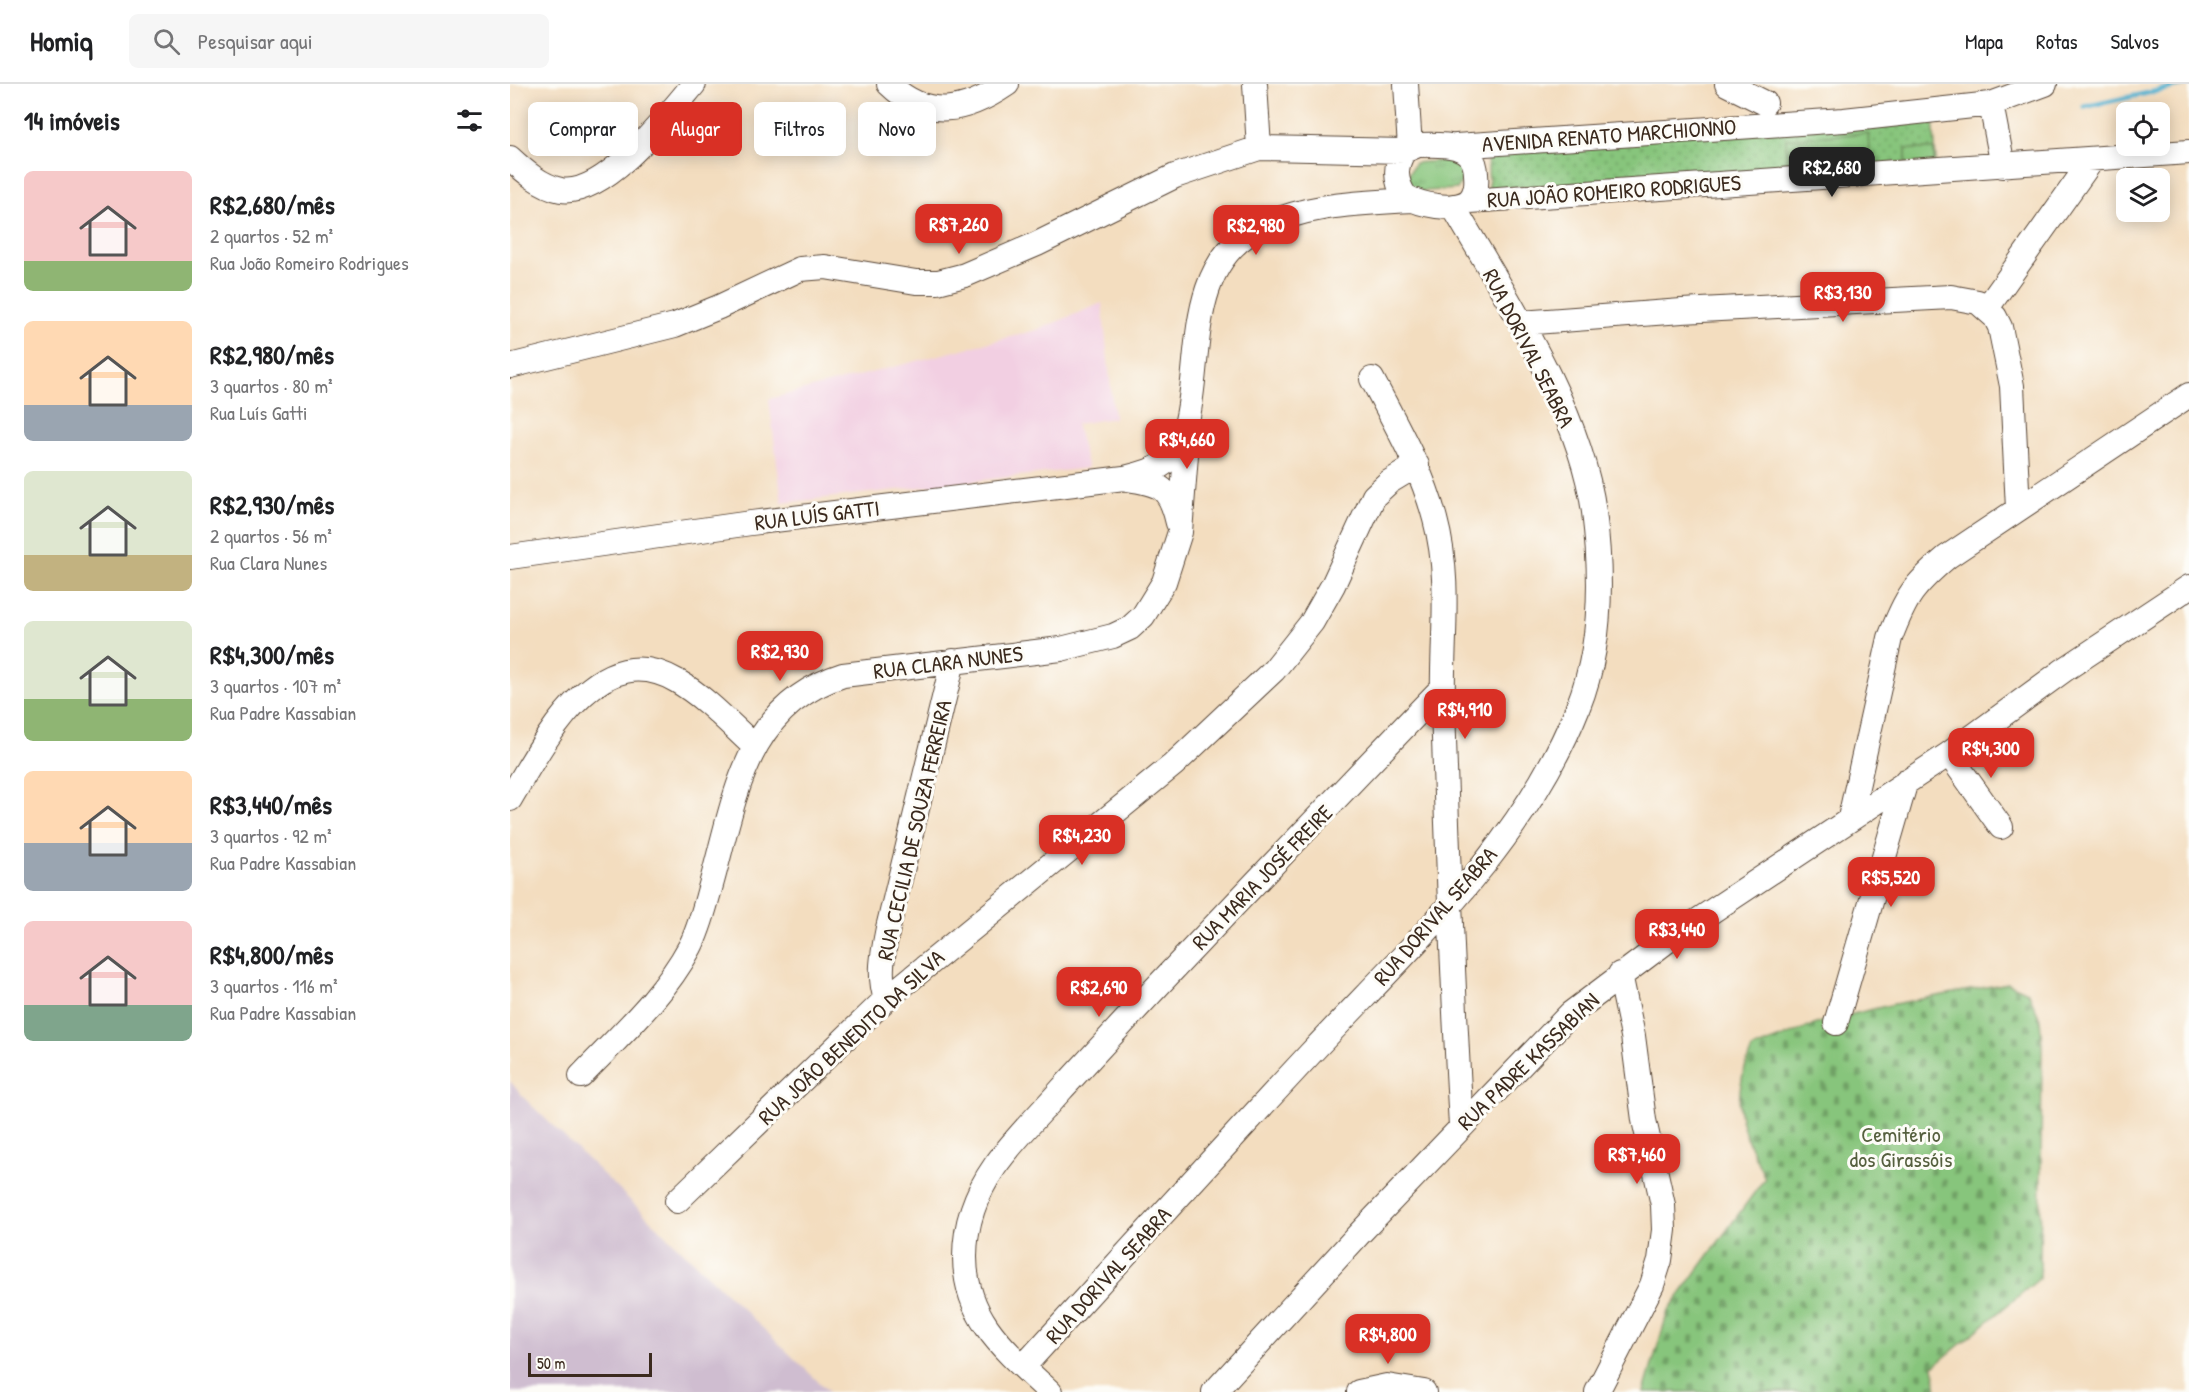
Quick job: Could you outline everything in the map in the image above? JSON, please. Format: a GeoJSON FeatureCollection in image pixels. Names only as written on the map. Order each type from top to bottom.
{"type":"FeatureCollection","features":[{"type":"Feature","properties":{"kind":"street"},"geometry":{"type":"LineString","coordinates":[[510,158],[546,185],[560,190],[574,190],[593,184],[639,146],[694,84]]}},
{"type":"Feature","properties":{"kind":"street"},"geometry":{"type":"LineString","coordinates":[[889,84],[902,97],[921,107],[946,110],[965,107],[1007,84]]}},
{"type":"Feature","properties":{"kind":"street"},"geometry":{"type":"LineString","coordinates":[[1255,84],[1259,148]]}},
{"type":"Feature","properties":{"kind":"street"},"geometry":{"type":"LineString","coordinates":[[510,366],[675,325],[800,269],[825,267],[916,282],[938,282],[965,275],[1037,244],[1175,176],[1259,148],[1407,150],[1429,144],[1456,146],[1472,156],[1476,171],[1476,188],[1461,203],[1427,204],[1411,200],[1405,196],[1397,179],[1397,168],[1407,150],[1406,84]]}},
{"type":"Feature","properties":{"kind":"street"},"geometry":{"type":"LineString","coordinates":[[1726,84],[1766,103]]}},
{"type":"Feature","properties":{"kind":"street","name":"AVENIDA RENATO MARCHIONNO"},"geometry":{"type":"LineString","coordinates":[[1456,146],[1766,103],[1844,120],[1991,104],[2045,84]]}},
{"type":"Feature","properties":{"kind":"street"},"geometry":{"type":"LineString","coordinates":[[1991,104],[2003,166]]}},
{"type":"Feature","properties":{"kind":"street","name":"RUA JOÃO ROMEIRO RODRIGUES"},"geometry":{"type":"LineString","coordinates":[[1461,203],[2189,152]]}},
{"type":"Feature","properties":{"kind":"street"},"geometry":{"type":"LineString","coordinates":[[1987,308],[2092,160]]}},
{"type":"Feature","properties":{"kind":"street","name":"RUA LUÍS GATTI"},"geometry":{"type":"LineString","coordinates":[[510,557],[751,523],[1124,478],[1151,470],[1170,457],[1177,448],[1189,405],[1198,323],[1219,264],[1234,247],[1254,230],[1310,210],[1411,200]]}},
{"type":"Feature","properties":{"kind":"street","name":"RUA DORIVAL SEABRA"},"geometry":{"type":"LineString","coordinates":[[1023,1367],[1243,1125],[1449,907],[1504,837],[1552,764],[1580,703],[1595,640],[1598,572],[1593,509],[1578,447],[1549,377],[1461,203]]}},
{"type":"Feature","properties":{"kind":"street"},"geometry":{"type":"LineString","coordinates":[[1521,323],[1694,310],[1966,297],[1987,308],[2000,327],[2012,386],[2018,509]]}},
{"type":"Feature","properties":{"kind":"street"},"geometry":{"type":"LineString","coordinates":[[1372,379],[1417,465],[1436,519],[1444,561],[1446,611],[1442,688],[1449,907],[1461,1126]]}},
{"type":"Feature","properties":{"kind":"street"},"geometry":{"type":"LineString","coordinates":[[1850,818],[1890,638],[1901,609],[1917,583],[1947,557],[2189,395]]}},
{"type":"Feature","properties":{"kind":"street","name":"RUA CLARA NUNES"},"geometry":{"type":"LineString","coordinates":[[581,1076],[654,1000],[691,946],[754,746],[775,716],[790,701],[828,680],[843,675],[1061,649],[1113,636],[1130,628],[1143,616],[1164,582],[1180,532],[1189,405]]}},
{"type":"Feature","properties":{"kind":"street","name":"RUA JOÃO BENEDITO DA SILVA"},"geometry":{"type":"LineString","coordinates":[[677,1201],[886,999],[1173,765],[1274,670],[1312,622],[1333,585],[1374,496],[1389,482],[1417,465]]}},
{"type":"Feature","properties":{"kind":"street","name":"RUA LUÍS GATTI"},"geometry":{"type":"LineString","coordinates":[[1124,478],[1152,483],[1165,490],[1175,509],[1180,532]]}},
{"type":"Feature","properties":{"kind":"street","name":"RUA PADRE KASSABIAN"},"geometry":{"type":"LineString","coordinates":[[1214,1392],[1461,1126],[1570,1014],[1620,974],[1948,754],[2064,670],[2189,587]]}},
{"type":"Feature","properties":{"kind":"street","name":"RUA CECILIA DE SOUZA FERREIRA"},"geometry":{"type":"LineString","coordinates":[[886,999],[881,984],[881,972],[888,928],[953,661]]}},
{"type":"Feature","properties":{"kind":"street"},"geometry":{"type":"LineString","coordinates":[[510,799],[545,740],[570,707],[594,685],[617,672],[634,668],[657,672],[677,681],[754,746]]}},
{"type":"Feature","properties":{"kind":"street","name":"RUA MARIA JOSÉ FREIRE"},"geometry":{"type":"LineString","coordinates":[[1050,1392],[989,1333],[977,1313],[967,1286],[965,1256],[968,1223],[977,1195],[994,1167],[1131,1013],[1442,688]]}},
{"type":"Feature","properties":{"kind":"street"},"geometry":{"type":"LineString","coordinates":[[1948,754],[2001,827]]}},
{"type":"Feature","properties":{"kind":"street"},"geometry":{"type":"LineString","coordinates":[[1836,1023],[1906,781]]}},
{"type":"Feature","properties":{"kind":"street"},"geometry":{"type":"LineString","coordinates":[[1597,1392],[1652,1285],[1660,1260],[1664,1230],[1663,1205],[1644,1120],[1633,1036],[1620,974]]}},
{"type":"Feature","properties":{"kind":"street"},"geometry":{"type":"LineString","coordinates":[[1359,1392],[1387,1386],[1424,1392]]}},
{"type":"Feature","properties":{"kind":"shaded area"},"geometry":{"type":"Polygon","coordinates":[[[1102,303],[1114,418],[1076,424],[1088,468],[782,503],[769,399],[1037,330],[1102,303]]]}},
{"type":"Feature","properties":{"kind":"shaded area"},"geometry":{"type":"Polygon","coordinates":[[[510,1081],[525,1099],[829,1392],[510,1392],[510,1081]]]}},
{"type":"Feature","properties":{"kind":"green space"},"geometry":{"type":"Polygon","coordinates":[[[1933,117],[1936,161],[1489,189],[1487,146],[1933,117]]]}},
{"type":"Feature","properties":{"kind":"green space"},"geometry":{"type":"Polygon","coordinates":[[[1868,133],[1870,164],[1788,169],[1786,139],[1868,133]]]}},
{"type":"Feature","properties":{"kind":"green space"},"geometry":{"type":"Polygon","coordinates":[[[1906,149],[1934,149],[1934,163],[1906,164],[1906,149]]]}},
{"type":"Feature","properties":{"kind":"green space"},"geometry":{"type":"Polygon","coordinates":[[[1462,159],[1467,173],[1457,189],[1412,192],[1408,175],[1415,163],[1462,159]]]}},
{"type":"Feature","properties":{"kind":"green space","name":"Cemitério dos Girassóis"},"geometry":{"type":"Polygon","coordinates":[[[2008,983],[2028,992],[2040,1019],[2042,1045],[2040,1278],[1934,1366],[1937,1392],[1644,1392],[1668,1311],[1765,1178],[1749,1144],[1740,1115],[1741,1085],[1752,1049],[1824,1021],[1894,1004],[2008,983]]]}},
{"type":"Feature","properties":{"kind":"waterway"},"geometry":{"type":"LineString","coordinates":[[2084,107],[2189,84]]}}]}
